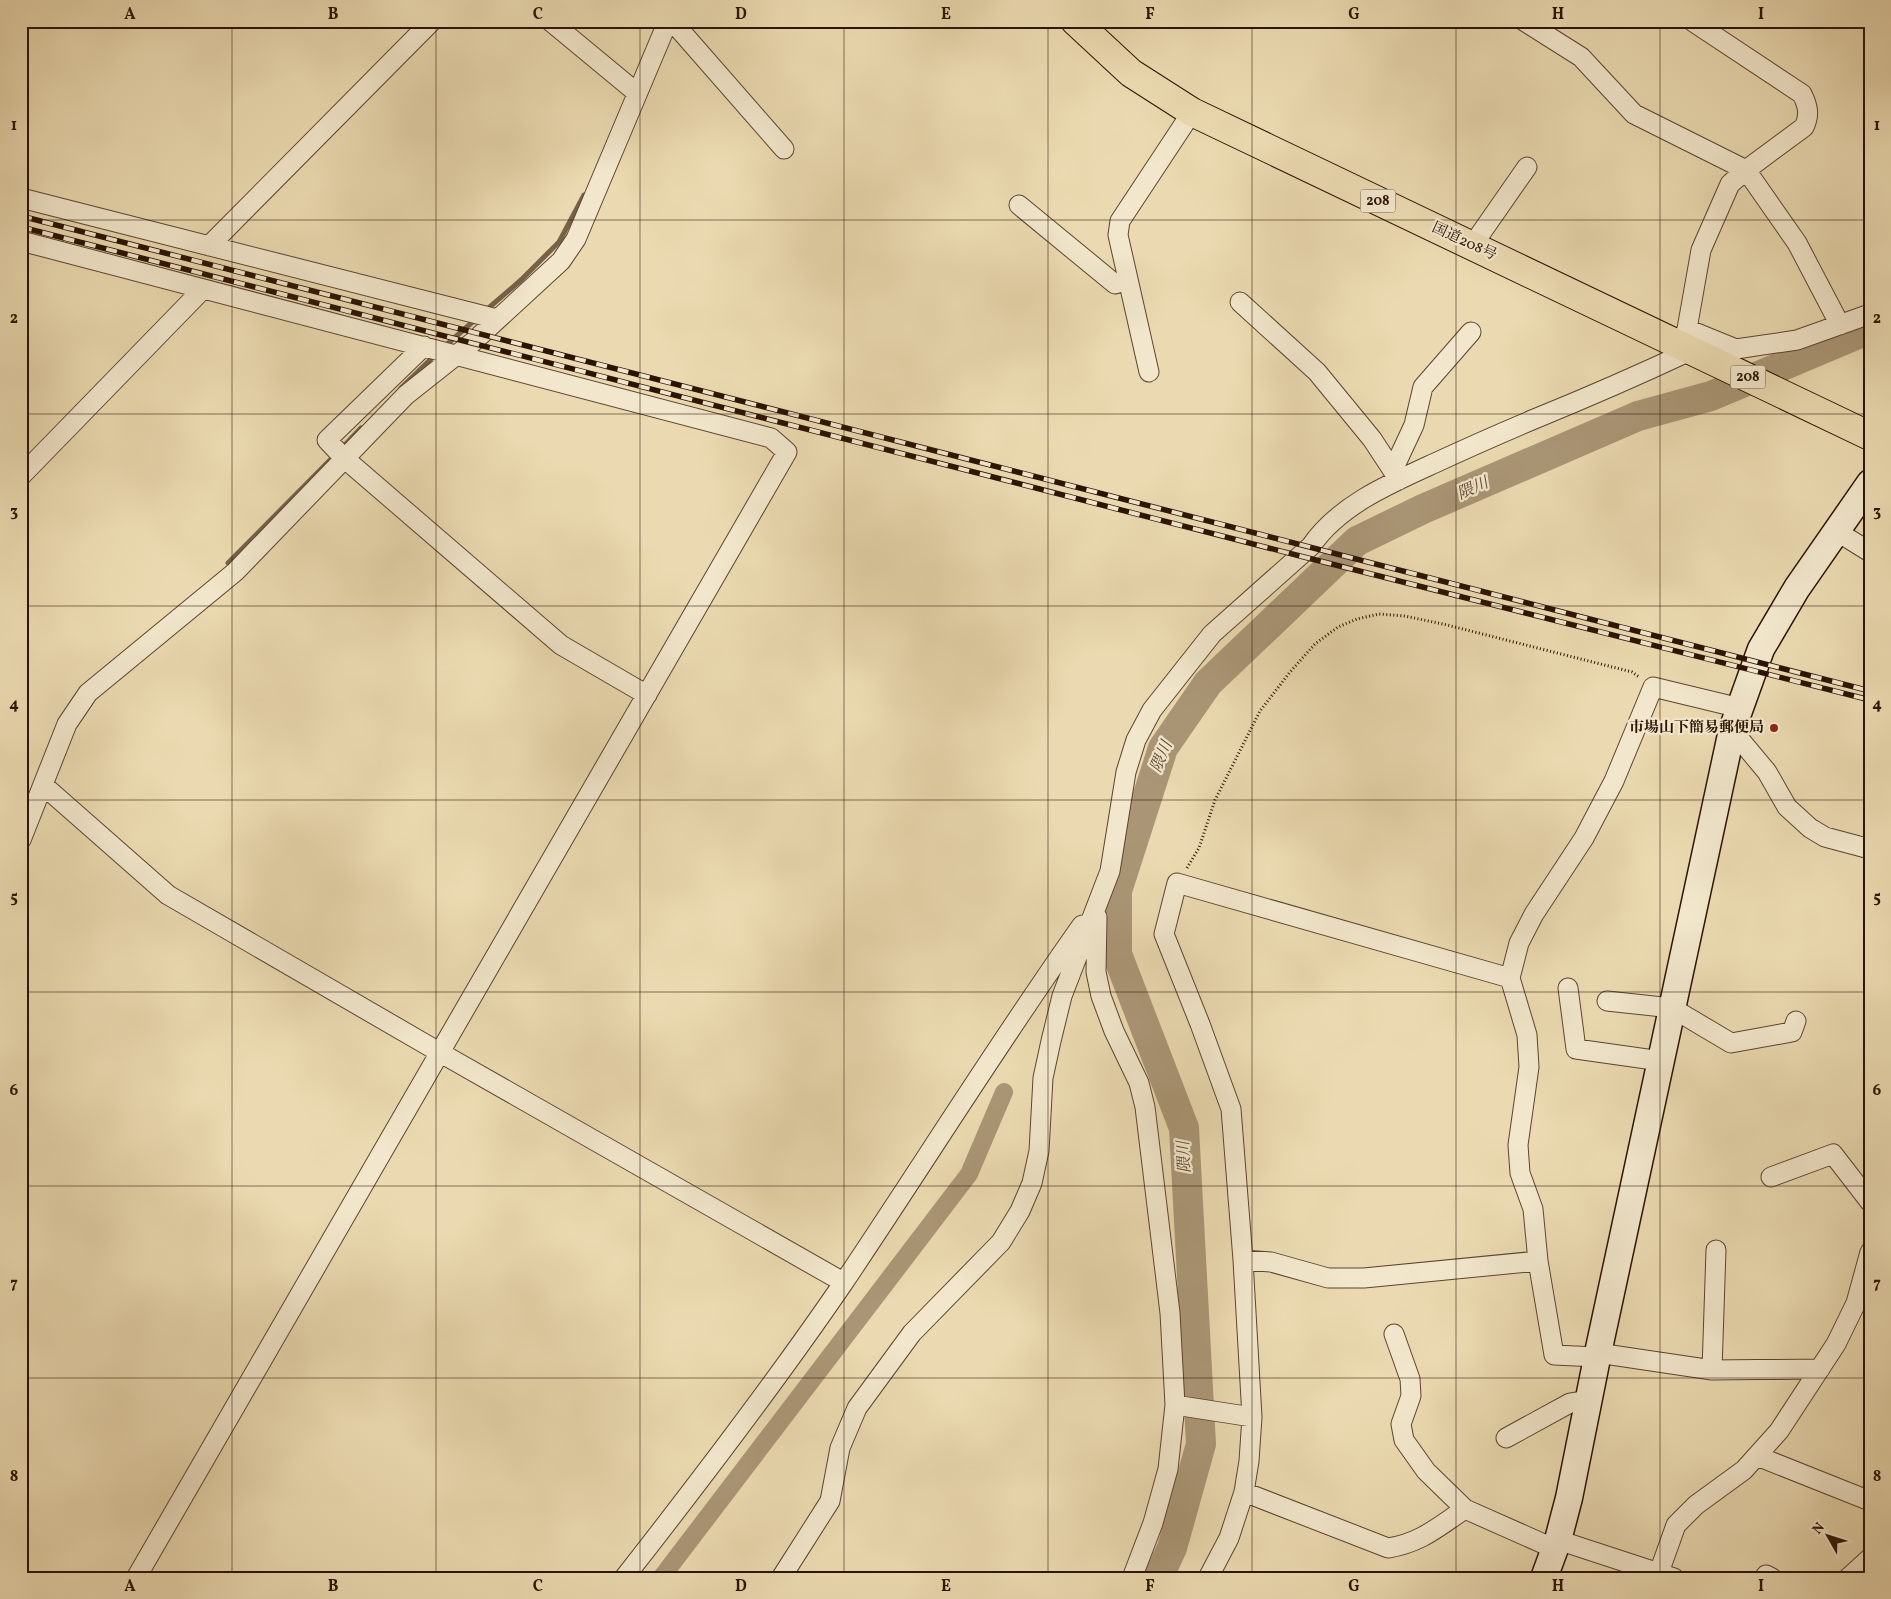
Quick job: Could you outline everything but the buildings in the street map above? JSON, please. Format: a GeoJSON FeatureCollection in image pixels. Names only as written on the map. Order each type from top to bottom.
{"type":"FeatureCollection","features":[{"type":"Feature","properties":{"kind":"highway","name":"国道208号"},"geometry":{"type":"LineString","coordinates":[[1075,21],[1131,73],[1192,112],[1472,246],[1689,344],[1870,436]]}},
{"type":"Feature","properties":{"kind":"street"},"geometry":{"type":"LineString","coordinates":[[209,246],[432,21]]}},
{"type":"Feature","properties":{"kind":"street"},"geometry":{"type":"LineString","coordinates":[[550,21],[637,93]]}},
{"type":"Feature","properties":{"kind":"street"},"geometry":{"type":"LineString","coordinates":[[21,840],[67,724],[88,694],[235,572],[406,395],[473,342],[561,261],[576,239],[668,21]]}},
{"type":"Feature","properties":{"kind":"street"},"geometry":{"type":"LineString","coordinates":[[672,21],[784,149]]}},
{"type":"Feature","properties":{"kind":"street"},"geometry":{"type":"LineString","coordinates":[[1524,21],[1581,57],[1634,114],[1746,170],[1797,243],[1840,325]]}},
{"type":"Feature","properties":{"kind":"street"},"geometry":{"type":"LineString","coordinates":[[1689,344],[1701,250],[1730,184],[1804,127],[1808,117],[1807,104],[1802,94],[1692,21]]}},
{"type":"Feature","properties":{"kind":"street"},"geometry":{"type":"LineString","coordinates":[[1149,372],[1118,235],[1120,221],[1192,112]]}},
{"type":"Feature","properties":{"kind":"street"},"geometry":{"type":"LineString","coordinates":[[1472,246],[1527,167]]}},
{"type":"Feature","properties":{"kind":"street"},"geometry":{"type":"LineString","coordinates":[[21,198],[497,319]]}},
{"type":"Feature","properties":{"kind":"street"},"geometry":{"type":"LineString","coordinates":[[1019,205],[1115,284],[1128,280]]}},
{"type":"Feature","properties":{"kind":"street"},"geometry":{"type":"LineString","coordinates":[[21,241],[771,438],[787,452],[136,1578]]}},
{"type":"Feature","properties":{"kind":"street"},"geometry":{"type":"LineString","coordinates":[[21,476],[203,289]]}},
{"type":"Feature","properties":{"kind":"street"},"geometry":{"type":"LineString","coordinates":[[1240,302],[1317,372],[1372,439],[1396,474]]}},
{"type":"Feature","properties":{"kind":"street"},"geometry":{"type":"LineString","coordinates":[[781,1578],[830,1501],[840,1448],[857,1408],[912,1333],[1001,1242],[1020,1212],[1032,1183],[1039,1151],[1043,1078],[1062,996],[1110,871],[1126,772],[1136,740],[1152,710],[1212,634],[1306,551],[1319,534],[1396,474],[1485,440],[1641,374],[1689,344],[1736,350],[1798,340],[1870,314]]}},
{"type":"Feature","properties":{"kind":"street"},"geometry":{"type":"LineString","coordinates":[[1396,474],[1414,425],[1423,387],[1471,332]]}},
{"type":"Feature","properties":{"kind":"street"},"geometry":{"type":"LineString","coordinates":[[424,346],[328,440],[344,458],[561,645],[647,695]]}},
{"type":"Feature","properties":{"kind":"street"},"geometry":{"type":"LineString","coordinates":[[1544,1578],[1557,1544],[1736,719],[1761,649],[1797,588],[1870,483]]}},
{"type":"Feature","properties":{"kind":"street"},"geometry":{"type":"LineString","coordinates":[[1836,531],[1870,552]]}},
{"type":"Feature","properties":{"kind":"street"},"geometry":{"type":"LineString","coordinates":[[1820,1369],[1712,1370],[1597,1355],[1554,1355],[1538,1262],[1533,1209],[1520,1173],[1518,1145],[1529,1067],[1527,1034],[1510,978],[1519,943],[1534,914],[1584,838],[1614,781],[1653,687],[1736,719],[1787,807],[1810,828],[1826,837],[1870,849]]}},
{"type":"Feature","properties":{"kind":"street"},"geometry":{"type":"LineString","coordinates":[[43,785],[168,895],[439,1052],[844,1282]]}},
{"type":"Feature","properties":{"kind":"street"},"geometry":{"type":"LineString","coordinates":[[1208,1578],[1229,1538],[1244,1492],[1249,1461],[1252,1417],[1243,1260],[1230,1109],[1200,1024],[1164,934],[1177,883],[1510,978]]}},
{"type":"Feature","properties":{"kind":"street"},"geometry":{"type":"LineString","coordinates":[[624,1578],[724,1449],[844,1282],[1027,1003],[1097,904]]}},
{"type":"Feature","properties":{"kind":"street"},"geometry":{"type":"LineString","coordinates":[[1097,904],[1096,972],[1101,996],[1114,1031],[1139,1083],[1145,1107],[1182,1406],[1168,1469],[1153,1523],[1132,1578]]}},
{"type":"Feature","properties":{"kind":"street"},"geometry":{"type":"LineString","coordinates":[[1568,988],[1576,1049],[1661,1061]]}},
{"type":"Feature","properties":{"kind":"street"},"geometry":{"type":"LineString","coordinates":[[1607,1001],[1672,1008],[1731,1044],[1792,1032],[1796,1021]]}},
{"type":"Feature","properties":{"kind":"street"},"geometry":{"type":"LineString","coordinates":[[1771,1177],[1833,1154],[1870,1202]]}},
{"type":"Feature","properties":{"kind":"street"},"geometry":{"type":"LineString","coordinates":[[1712,1370],[1716,1250]]}},
{"type":"Feature","properties":{"kind":"street"},"geometry":{"type":"LineString","coordinates":[[1394,1334],[1410,1379],[1412,1396],[1401,1424],[1404,1440],[1426,1471],[1465,1509],[1557,1544],[1663,1576],[1676,1525],[1696,1505],[1744,1470],[1757,1456],[1779,1431],[1836,1344],[1856,1303],[1870,1252]]}},
{"type":"Feature","properties":{"kind":"street"},"geometry":{"type":"LineString","coordinates":[[1243,1260],[1270,1262],[1328,1278],[1364,1278],[1538,1262]]}},
{"type":"Feature","properties":{"kind":"street"},"geometry":{"type":"LineString","coordinates":[[1506,1438],[1570,1403],[1588,1400]]}},
{"type":"Feature","properties":{"kind":"street"},"geometry":{"type":"LineString","coordinates":[[1182,1406],[1252,1417]]}},
{"type":"Feature","properties":{"kind":"street"},"geometry":{"type":"LineString","coordinates":[[1757,1456],[1870,1501]]}},
{"type":"Feature","properties":{"kind":"street"},"geometry":{"type":"LineString","coordinates":[[1244,1492],[1388,1548],[1406,1545],[1418,1540],[1465,1509]]}},
{"type":"Feature","properties":{"kind":"street"},"geometry":{"type":"LineString","coordinates":[[1848,1578],[1870,1558]]}},
{"type":"Feature","properties":{"kind":"street"},"geometry":{"type":"LineString","coordinates":[[1764,1578],[1766,1574],[1772,1578]]}},
{"type":"Feature","properties":{"kind":"path"},"geometry":{"type":"LineString","coordinates":[[1177,883],[1199,848],[1215,800],[1260,711],[1290,672],[1315,644],[1338,627],[1357,619],[1379,614],[1405,616],[1447,625],[1632,672],[1653,687]]}},
{"type":"Feature","properties":{"kind":"waterway"},"geometry":{"type":"LineString","coordinates":[[485,311],[521,280],[559,242],[584,195]]}},
{"type":"Feature","properties":{"kind":"waterway"},"geometry":{"type":"LineString","coordinates":[[444,347],[477,318]]}},
{"type":"Feature","properties":{"kind":"waterway","name":"隈川"},"geometry":{"type":"LineString","coordinates":[[1158,1578],[1172,1548],[1201,1444],[1184,1128],[1117,954],[1117,891],[1163,748],[1208,683],[1357,541],[1423,509],[1638,416],[1711,396],[1870,329]]}},
{"type":"Feature","properties":{"kind":"waterway"},"geometry":{"type":"LineString","coordinates":[[401,388],[436,354]]}},
{"type":"Feature","properties":{"kind":"waterway"},"geometry":{"type":"LineString","coordinates":[[341,449],[361,428]]}},
{"type":"Feature","properties":{"kind":"waterway"},"geometry":{"type":"LineString","coordinates":[[228,563],[335,455]]}},
{"type":"Feature","properties":{"kind":"waterway"},"geometry":{"type":"LineString","coordinates":[[661,1578],[969,1174],[1004,1092]]}},
{"type":"Feature","properties":{"kind":"railway"},"geometry":{"type":"LineString","coordinates":[[21,216],[1870,691]]}},
{"type":"Feature","properties":{"kind":"railway"},"geometry":{"type":"LineString","coordinates":[[21,227],[1300,556],[1870,700]]}},
{"type":"Feature","properties":{"kind":"place","name":"市場山下簡易郵便局"},"geometry":{"type":"Point","coordinates":[1774,728]}}]}
